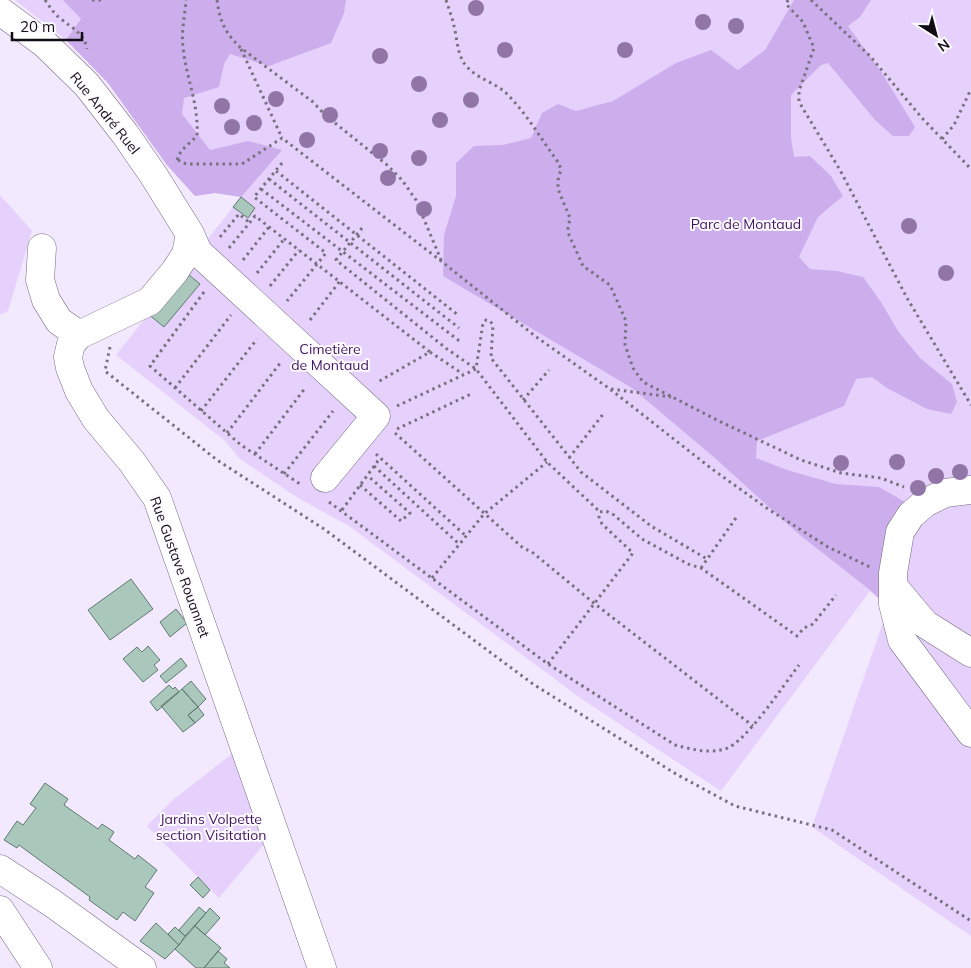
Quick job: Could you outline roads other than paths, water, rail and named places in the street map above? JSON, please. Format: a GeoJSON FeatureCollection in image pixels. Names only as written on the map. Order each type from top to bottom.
{"type":"FeatureCollection","features":[{"type":"Feature","properties":{"kind":"street","name":"Rue André Ruel"},"geometry":{"type":"LineString","coordinates":[[0,11],[45,44],[87,85],[125,134],[190,234],[198,252],[351,393],[371,423],[318,488]]}},
{"type":"Feature","properties":{"kind":"street"},"geometry":{"type":"LineString","coordinates":[[42,248],[40,280],[46,300],[59,321],[79,335],[150,301],[186,254],[190,234]]}},
{"type":"Feature","properties":{"kind":"street","name":"Rue Gustave Rouannet"},"geometry":{"type":"LineString","coordinates":[[79,335],[71,344],[68,357],[70,368],[79,391],[96,419],[132,462],[157,498],[322,968]]}},
{"type":"Feature","properties":{"kind":"street"},"geometry":{"type":"LineString","coordinates":[[971,490],[945,493],[925,503],[911,515],[900,532],[893,580],[894,604],[902,640],[971,733]]}},
{"type":"Feature","properties":{"kind":"street"},"geometry":{"type":"LineString","coordinates":[[893,580],[925,624],[971,653]]}},
{"type":"Feature","properties":{"kind":"street"},"geometry":{"type":"LineString","coordinates":[[0,869],[52,903],[142,968]]}},
{"type":"Feature","properties":{"kind":"street"},"geometry":{"type":"LineString","coordinates":[[0,910],[38,968]]}},
{"type":"Feature","properties":{"kind":"park label","name":"Parc de Montaud"},"geometry":{"type":"Point","coordinates":[746,224]}},
{"type":"Feature","properties":{"kind":"park label","name":"Cimetière de Montaud"},"geometry":{"type":"Point","coordinates":[330,358]}},
{"type":"Feature","properties":{"kind":"park label","name":"Jardins Volpette section Visitation"},"geometry":{"type":"Point","coordinates":[211,828]}}]}
